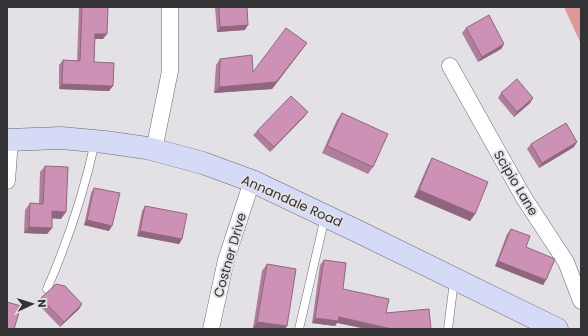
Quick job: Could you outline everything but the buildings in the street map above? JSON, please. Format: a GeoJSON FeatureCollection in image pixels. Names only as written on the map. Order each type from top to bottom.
{"type":"FeatureCollection","features":[{"type":"Feature","properties":{"kind":"main road","name":"Annandale Road"},"geometry":{"type":"LineString","coordinates":[[8,140],[61,138],[96,141],[154,150],[203,163],[252,182],[325,216],[557,329]]}},
{"type":"Feature","properties":{"kind":"street"},"geometry":{"type":"LineString","coordinates":[[154,150],[170,72],[170,7]]}},
{"type":"Feature","properties":{"kind":"street","name":"Scipio Lane"},"geometry":{"type":"LineString","coordinates":[[450,66],[524,198],[566,262],[581,301]]}},
{"type":"Feature","properties":{"kind":"street"},"geometry":{"type":"LineString","coordinates":[[7,181],[8,140]]}},
{"type":"Feature","properties":{"kind":"street","name":"Costner Drive"},"geometry":{"type":"LineString","coordinates":[[211,329],[226,260],[252,182]]}},
{"type":"Feature","properties":{"kind":"lane"},"geometry":{"type":"LineString","coordinates":[[47,289],[61,257],[86,184],[96,141]]}},
{"type":"Feature","properties":{"kind":"lane"},"geometry":{"type":"LineString","coordinates":[[299,329],[325,216]]}},
{"type":"Feature","properties":{"kind":"lane"},"geometry":{"type":"LineString","coordinates":[[448,329],[455,278]]}},
{"type":"Feature","properties":{"kind":"shaded area"},"geometry":{"type":"Polygon","coordinates":[[[564,7],[581,7],[581,44],[564,7]]]}}]}
